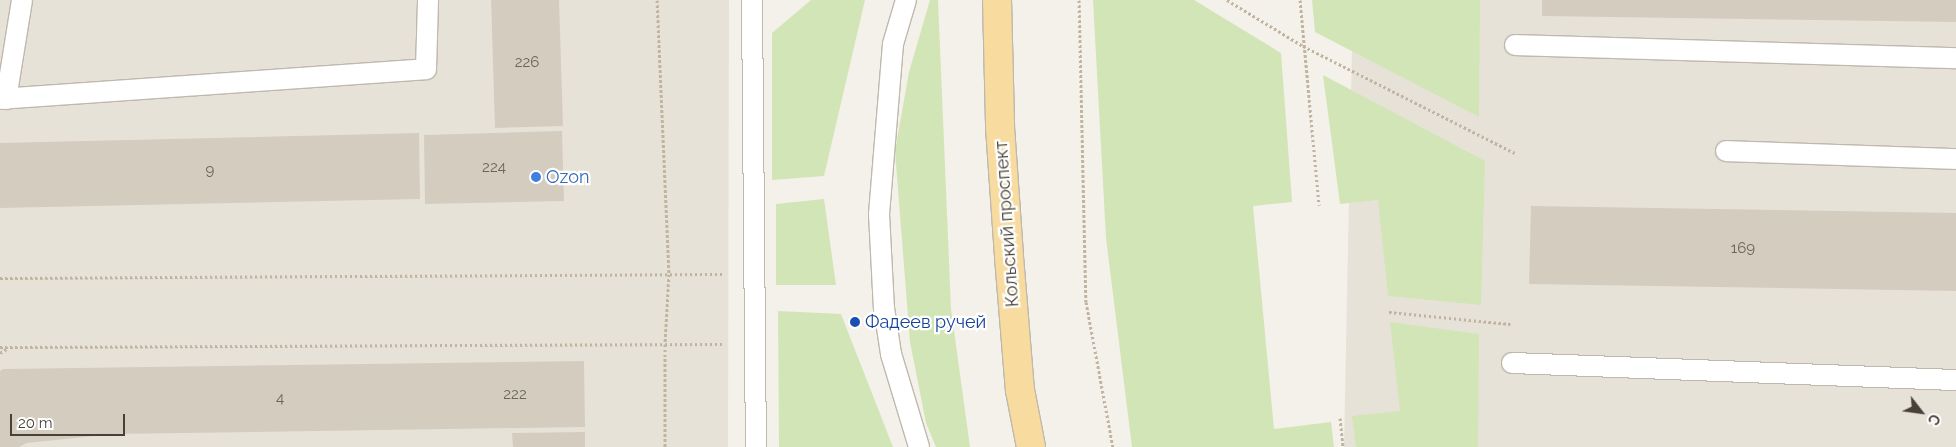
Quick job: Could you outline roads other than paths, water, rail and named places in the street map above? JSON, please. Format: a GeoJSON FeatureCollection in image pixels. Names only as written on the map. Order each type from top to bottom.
{"type":"FeatureCollection","features":[{"type":"Feature","properties":{"kind":"main road","name":"Кольский проспект"},"geometry":{"type":"LineString","coordinates":[[997,0],[1000,126],[1009,257],[1020,390],[1031,447]]}},
{"type":"Feature","properties":{"kind":"lane"},"geometry":{"type":"LineString","coordinates":[[22,0],[3,99],[426,69],[428,0]]}},
{"type":"Feature","properties":{"kind":"lane"},"geometry":{"type":"LineString","coordinates":[[752,0],[756,447]]}},
{"type":"Feature","properties":{"kind":"lane"},"geometry":{"type":"LineString","coordinates":[[906,0],[893,44],[879,214],[884,308],[891,354],[919,447]]}},
{"type":"Feature","properties":{"kind":"lane"},"geometry":{"type":"LineString","coordinates":[[1515,45],[1956,58]]}},
{"type":"Feature","properties":{"kind":"lane"},"geometry":{"type":"LineString","coordinates":[[1726,151],[1956,159]]}},
{"type":"Feature","properties":{"kind":"lane"},"geometry":{"type":"LineString","coordinates":[[1512,363],[1956,380]]}},
{"type":"Feature","properties":{"kind":"place","name":"Ozon"},"geometry":{"type":"Point","coordinates":[536,177]}},
{"type":"Feature","properties":{"kind":"place","name":"Фадеев ручей"},"geometry":{"type":"Point","coordinates":[855,322]}}]}
